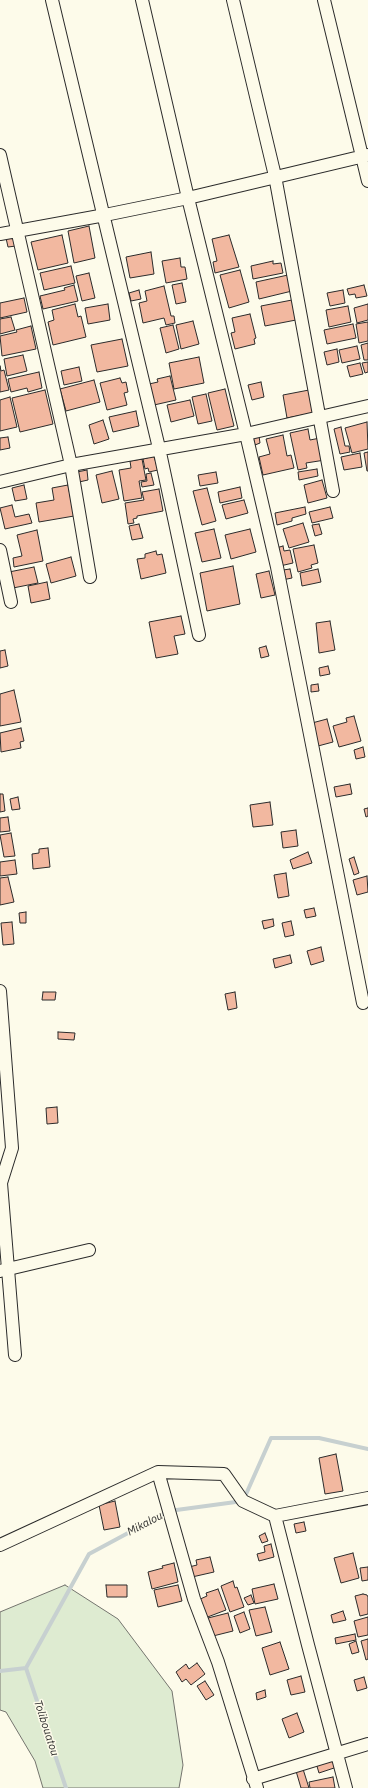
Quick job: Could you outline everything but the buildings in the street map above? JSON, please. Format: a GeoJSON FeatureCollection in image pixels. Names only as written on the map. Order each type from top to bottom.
{"type":"FeatureCollection","features":[{"type":"Feature","properties":{"kind":"street"},"geometry":{"type":"LineString","coordinates":[[52,0],[105,215],[159,448],[199,635]]}},
{"type":"Feature","properties":{"kind":"street"},"geometry":{"type":"LineString","coordinates":[[142,0],[277,567],[363,1003]]}},
{"type":"Feature","properties":{"kind":"street"},"geometry":{"type":"LineString","coordinates":[[233,0],[275,176],[332,491]]}},
{"type":"Feature","properties":{"kind":"street"},"geometry":{"type":"LineString","coordinates":[[324,0],[365,155],[368,181]]}},
{"type":"Feature","properties":{"kind":"street"},"geometry":{"type":"LineString","coordinates":[[0,155],[71,465],[90,577]]}},
{"type":"Feature","properties":{"kind":"street"},"geometry":{"type":"LineString","coordinates":[[0,234],[188,198],[365,155]]}},
{"type":"Feature","properties":{"kind":"street"},"geometry":{"type":"LineString","coordinates":[[0,482],[71,465],[159,448],[246,434],[368,406]]}},
{"type":"Feature","properties":{"kind":"street"},"geometry":{"type":"LineString","coordinates":[[0,550],[11,602]]}},
{"type":"Feature","properties":{"kind":"street"},"geometry":{"type":"LineString","coordinates":[[0,992],[12,1148],[1,1183],[4,1270],[15,1355]]}},
{"type":"Feature","properties":{"kind":"street"},"geometry":{"type":"LineString","coordinates":[[4,1270],[89,1250]]}},
{"type":"Feature","properties":{"kind":"street"},"geometry":{"type":"LineString","coordinates":[[158,1472],[194,1599],[218,1662],[255,1783],[336,1753],[368,1744]]}},
{"type":"Feature","properties":{"kind":"street"},"geometry":{"type":"LineString","coordinates":[[0,1545],[158,1472],[224,1474],[243,1501],[275,1516],[368,1498]]}},
{"type":"Feature","properties":{"kind":"street"},"geometry":{"type":"LineString","coordinates":[[275,1516],[346,1788]]}},
{"type":"Feature","properties":{"kind":"green space"},"geometry":{"type":"Polygon","coordinates":[[[65,1585],[118,1619],[172,1691],[183,1765],[179,1788],[43,1788],[35,1761],[6,1712],[0,1710],[0,1612],[65,1585]]]}},
{"type":"Feature","properties":{"kind":"waterway","name":"Mikalou"},"geometry":{"type":"LineString","coordinates":[[26,1668],[89,1554],[169,1511],[243,1501],[271,1438],[319,1438],[368,1449]]}},
{"type":"Feature","properties":{"kind":"waterway","name":"Tolibouatou"},"geometry":{"type":"LineString","coordinates":[[26,1668],[66,1788]]}},
{"type":"Feature","properties":{"kind":"waterway","name":"Mikalou"},"geometry":{"type":"LineString","coordinates":[[0,1671],[26,1668]]}}]}
